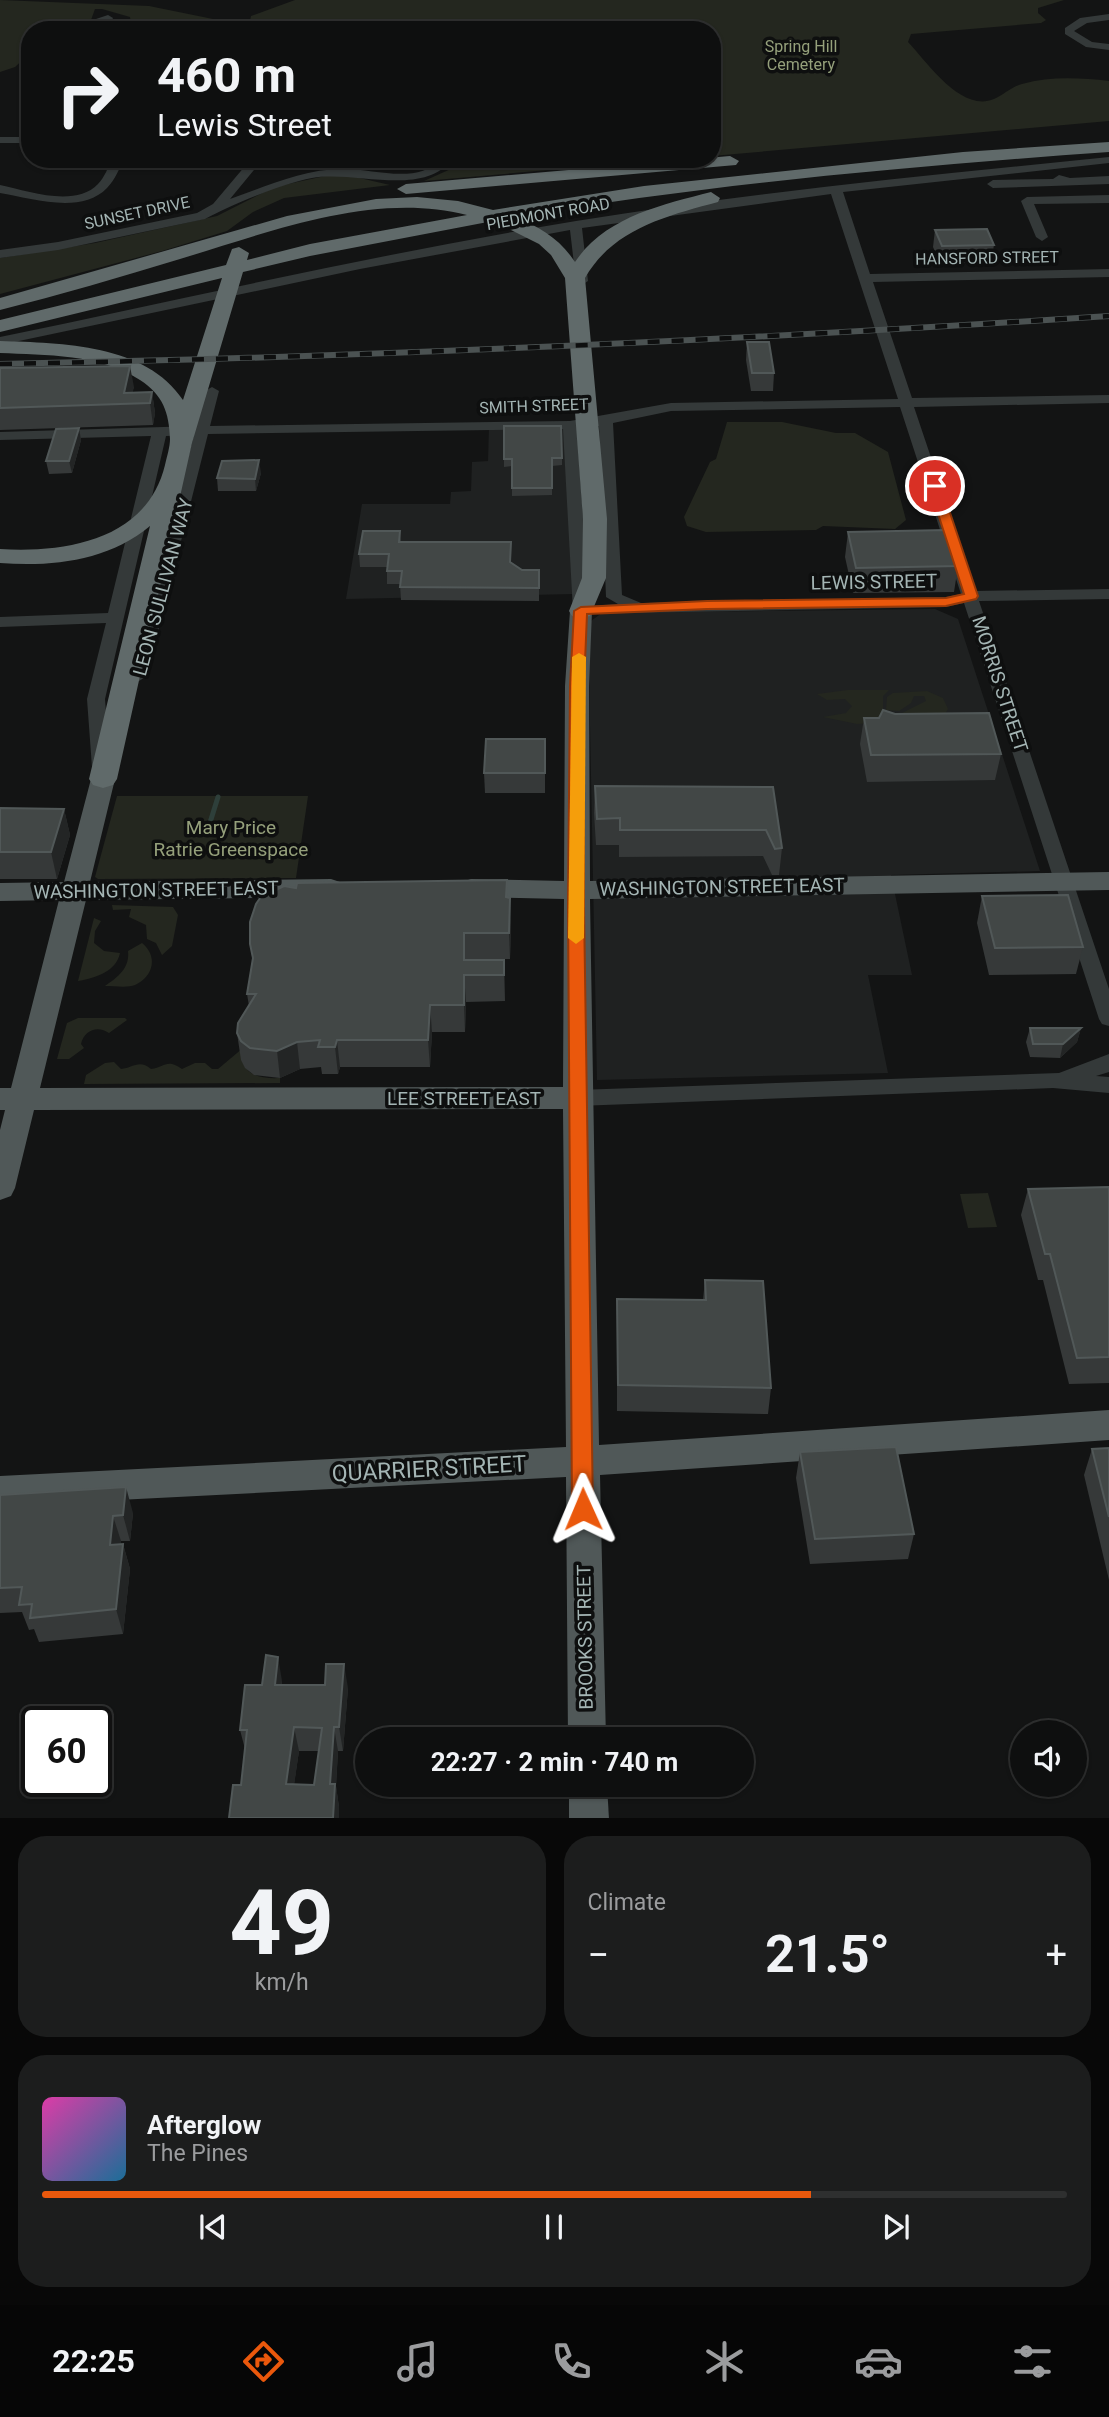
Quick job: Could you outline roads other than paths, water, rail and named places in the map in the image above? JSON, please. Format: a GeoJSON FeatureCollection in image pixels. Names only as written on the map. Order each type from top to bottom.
{"type":"FeatureCollection","features":[{"type":"Feature","properties":{"kind":"highway"},"geometry":{"type":"LineString","coordinates":[[0,312],[344,233],[632,183],[976,142],[1109,133]]}},
{"type":"Feature","properties":{"kind":"highway"},"geometry":{"type":"LineString","coordinates":[[0,326],[310,250],[517,211],[644,191],[963,156],[1109,147]]}},
{"type":"Feature","properties":{"kind":"highway"},"geometry":{"type":"LineString","coordinates":[[827,153],[863,154]]}},
{"type":"Feature","properties":{"kind":"highway"},"geometry":{"type":"LineString","coordinates":[[575,278],[590,254],[615,233],[666,211],[746,189],[963,156]]}},
{"type":"Feature","properties":{"kind":"highway"},"geometry":{"type":"LineString","coordinates":[[721,162],[743,160]]}},
{"type":"Feature","properties":{"kind":"highway"},"geometry":{"type":"LineString","coordinates":[[103,779],[181,443],[244,239],[262,222],[293,207],[321,198],[649,168]]}},
{"type":"Feature","properties":{"kind":"highway"},"geometry":{"type":"LineString","coordinates":[[0,304],[327,211],[373,204],[415,203],[453,207],[513,222],[546,240],[558,251],[575,278],[595,519],[594,578],[581,611]]}},
{"type":"Feature","properties":{"kind":"highway"},"geometry":{"type":"LineString","coordinates":[[0,346],[91,354],[131,368],[165,390],[177,406],[181,443]]}},
{"type":"Feature","properties":{"kind":"highway"},"geometry":{"type":"LineString","coordinates":[[6,556],[67,554],[116,538],[151,514],[172,484]]}},
{"type":"Feature","properties":{"kind":"highway"},"geometry":{"type":"LineString","coordinates":[[594,578],[603,590],[614,597]]}},
{"type":"Feature","properties":{"kind":"main road","name":"BROOKS STREET"},"geometry":{"type":"LineString","coordinates":[[581,611],[577,686],[577,1098],[587,1727]]}},
{"type":"Feature","properties":{"kind":"main road","name":"LEON SULLIVAN WAY"},"geometry":{"type":"LineString","coordinates":[[0,1188],[11,1098],[74,892],[103,779]]}},
{"type":"Feature","properties":{"kind":"main road","name":"WASHINGTON STREET EAST"},"geometry":{"type":"LineString","coordinates":[[440,887],[576,890],[1109,881]]}},
{"type":"Feature","properties":{"kind":"main road","name":"WASHINGTON STREET EAST"},"geometry":{"type":"LineString","coordinates":[[0,892],[203,887],[352,887]]}},
{"type":"Feature","properties":{"kind":"main road","name":"LEE STREET EAST"},"geometry":{"type":"LineString","coordinates":[[11,1098],[577,1098]]}},
{"type":"Feature","properties":{"kind":"main road","name":"QUARRIER STREET"},"geometry":{"type":"LineString","coordinates":[[0,1491],[582,1461],[1109,1425]]}},
{"type":"Feature","properties":{"kind":"main road"},"geometry":{"type":"LineString","coordinates":[[588,1797],[589,1818]]}},
{"type":"Feature","properties":{"kind":"street"},"geometry":{"type":"LineString","coordinates":[[1109,17],[1084,20],[1069,30],[1070,34],[1090,45],[1109,47]]}},
{"type":"Feature","properties":{"kind":"street"},"geometry":{"type":"LineString","coordinates":[[100,21],[108,18]]}},
{"type":"Feature","properties":{"kind":"street"},"geometry":{"type":"LineString","coordinates":[[3,138],[21,139]]}},
{"type":"Feature","properties":{"kind":"street","name":"PIEDMONT ROAD"},"geometry":{"type":"LineString","coordinates":[[0,341],[306,276],[576,225],[836,190],[1109,160]]}},
{"type":"Feature","properties":{"kind":"street"},"geometry":{"type":"LineString","coordinates":[[1047,167],[1054,177],[1069,182]]}},
{"type":"Feature","properties":{"kind":"street","name":"SUNSET DRIVE"},"geometry":{"type":"LineString","coordinates":[[0,189],[44,198],[87,195],[101,189],[113,168]]}},
{"type":"Feature","properties":{"kind":"street","name":"SUNSET DRIVE"},"geometry":{"type":"LineString","coordinates":[[0,254],[58,246],[191,219],[217,207],[250,168]]}},
{"type":"Feature","properties":{"kind":"street"},"geometry":{"type":"LineString","coordinates":[[217,207],[280,182],[303,176],[340,171],[391,176],[418,175],[439,168]]}},
{"type":"Feature","properties":{"kind":"street"},"geometry":{"type":"LineString","coordinates":[[897,183],[921,186],[1109,180]]}},
{"type":"Feature","properties":{"kind":"street","name":"MORRIS STREET"},"geometry":{"type":"LineString","coordinates":[[836,190],[1109,1019]]}},
{"type":"Feature","properties":{"kind":"street"},"geometry":{"type":"LineString","coordinates":[[1042,237],[1027,201],[1109,199]]}},
{"type":"Feature","properties":{"kind":"street"},"geometry":{"type":"LineString","coordinates":[[576,225],[586,328]]}},
{"type":"Feature","properties":{"kind":"street","name":"HANSFORD STREET"},"geometry":{"type":"LineString","coordinates":[[866,278],[1109,273]]}},
{"type":"Feature","properties":{"kind":"street","name":"LEON SULLIVAN WAY"},"geometry":{"type":"LineString","coordinates":[[103,779],[127,725],[212,391]]}},
{"type":"Feature","properties":{"kind":"street","name":"SMITH STREET"},"geometry":{"type":"LineString","coordinates":[[0,436],[359,426],[570,425],[671,407],[1109,399]]}},
{"type":"Feature","properties":{"kind":"street"},"geometry":{"type":"LineString","coordinates":[[606,420],[614,597]]}},
{"type":"Feature","properties":{"kind":"street"},"geometry":{"type":"LineString","coordinates":[[570,425],[581,611]]}},
{"type":"Feature","properties":{"kind":"street","name":"LEON SULLIVAN WAY"},"geometry":{"type":"LineString","coordinates":[[103,779],[98,752],[96,699],[159,433]]}},
{"type":"Feature","properties":{"kind":"street","name":"LEWIS STREET"},"geometry":{"type":"LineString","coordinates":[[581,611],[639,607],[946,602],[971,596],[1109,594]]}},
{"type":"Feature","properties":{"kind":"street","name":"LEWIS STREET"},"geometry":{"type":"LineString","coordinates":[[614,597],[639,607]]}},
{"type":"Feature","properties":{"kind":"street"},"geometry":{"type":"LineString","coordinates":[[0,622],[116,618]]}},
{"type":"Feature","properties":{"kind":"street","name":"LEE STREET EAST"},"geometry":{"type":"LineString","coordinates":[[1053,1080],[1104,1066],[1109,1062]]}},
{"type":"Feature","properties":{"kind":"street","name":"LEE STREET EAST"},"geometry":{"type":"LineString","coordinates":[[577,1098],[1053,1080],[1109,1085]]}},
{"type":"Feature","properties":{"kind":"waterway"},"geometry":{"type":"LineString","coordinates":[[208,829],[218,797]]}},
{"type":"Feature","properties":{"kind":"railway"},"geometry":{"type":"LineString","coordinates":[[0,364],[555,346],[1109,316]]}},
{"type":"Feature","properties":{"kind":"park label","name":"Spring Hill Cemetery"},"geometry":{"type":"Point","coordinates":[801,55]}},
{"type":"Feature","properties":{"kind":"park label","name":"Mary Price Ratrie Greenspace"},"geometry":{"type":"Point","coordinates":[231,838]}}]}
